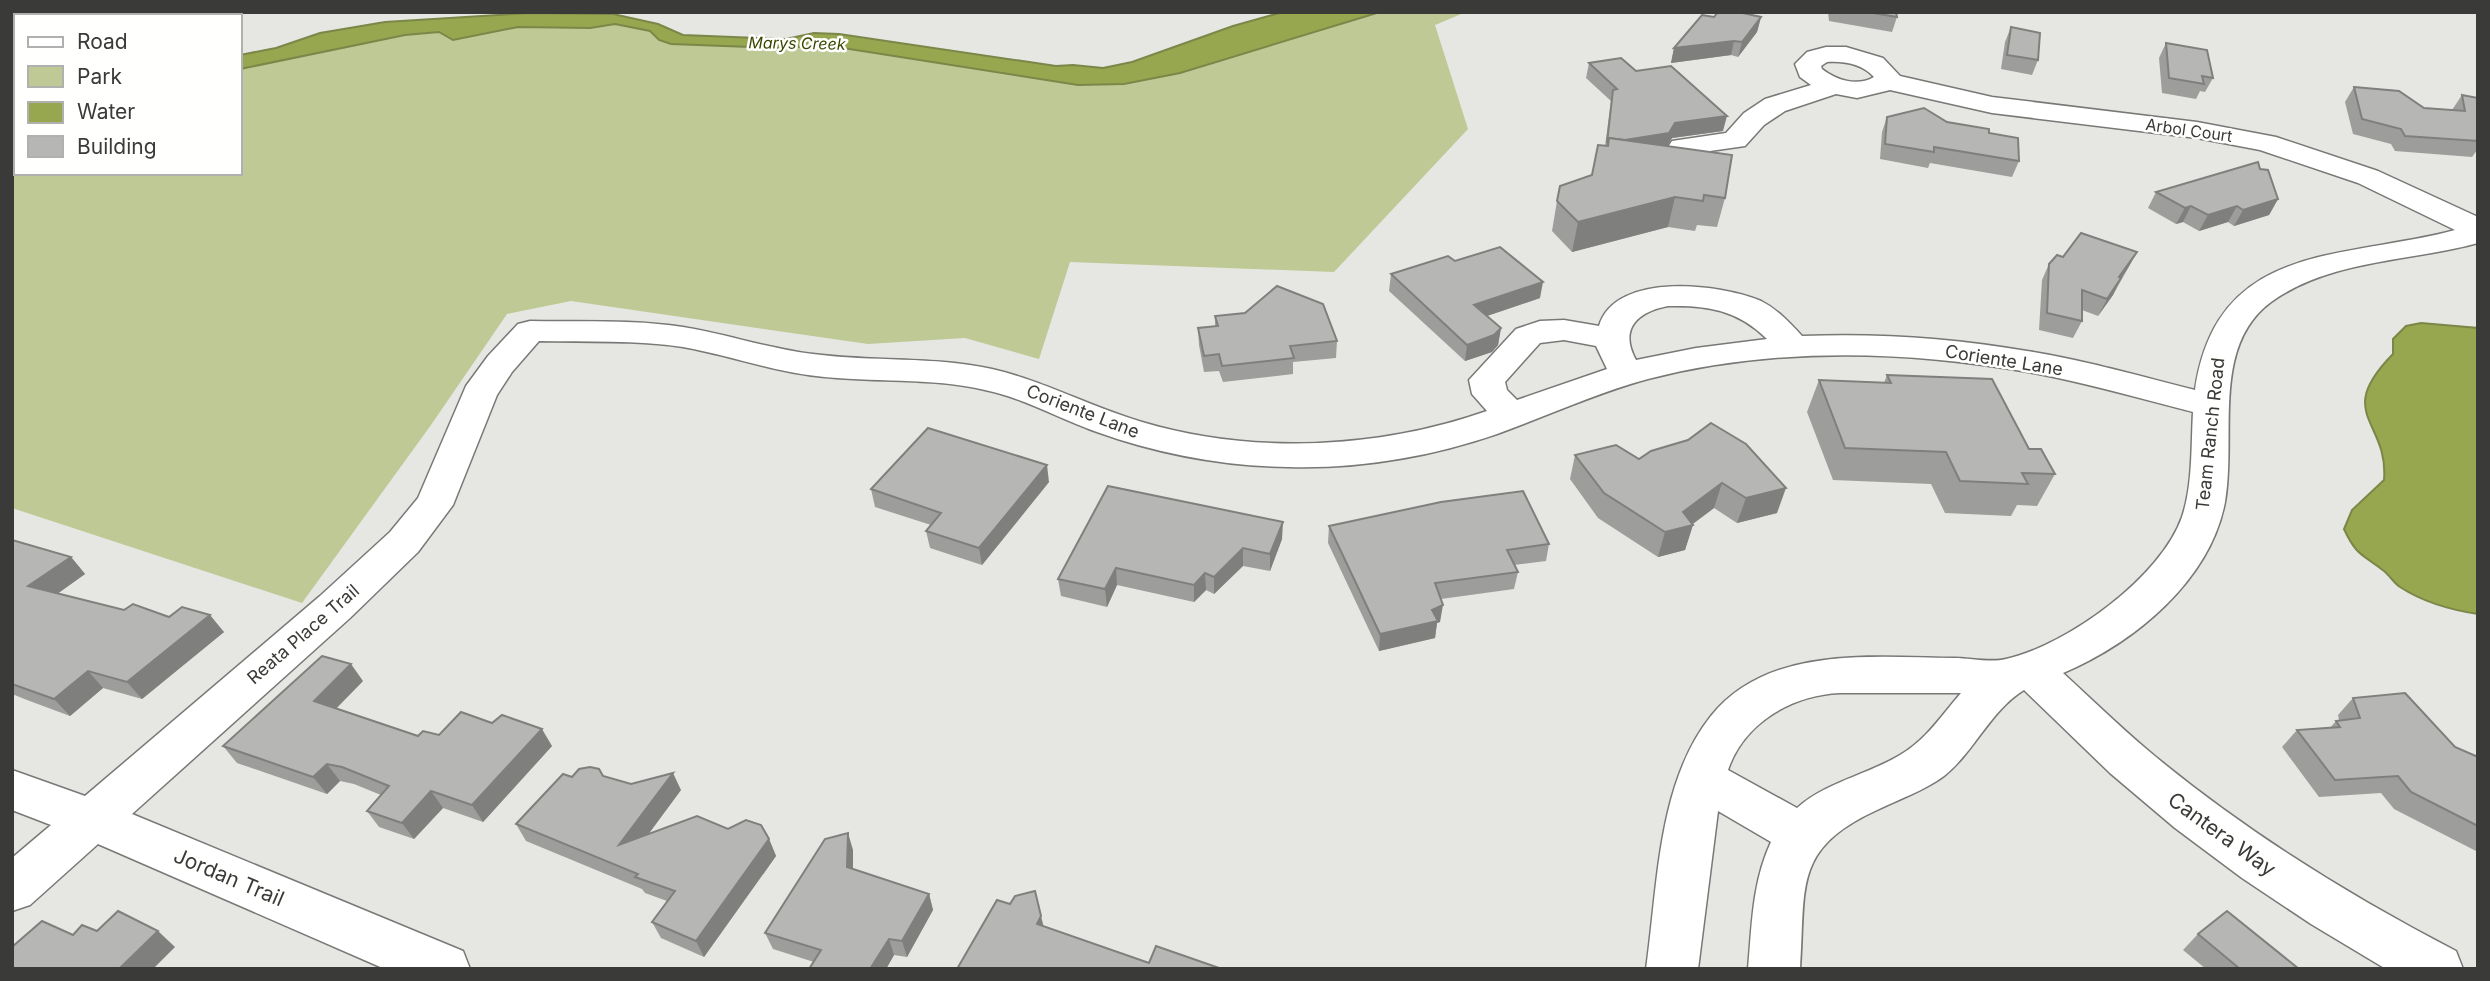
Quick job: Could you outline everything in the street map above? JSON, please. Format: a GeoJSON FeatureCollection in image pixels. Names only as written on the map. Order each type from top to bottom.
{"type":"FeatureCollection","features":[{"type":"Feature","properties":{"kind":"street"},"geometry":{"type":"LineString","coordinates":[[1835,86],[1815,78],[1809,72],[1808,64],[1813,59],[1832,54],[1868,60],[1887,75],[1886,82]]}},
{"type":"Feature","properties":{"kind":"street","name":"Arbol Court"},"geometry":{"type":"LineString","coordinates":[[1835,86],[1867,89],[1886,82],[1992,105],[2197,130],[2266,143],[2368,177],[2478,231]]}},
{"type":"Feature","properties":{"kind":"street"},"geometry":{"type":"LineString","coordinates":[[1682,147],[1735,140],[1764,112],[1835,86]]}},
{"type":"Feature","properties":{"kind":"street","name":"Team Ranch Road"},"geometry":{"type":"LineString","coordinates":[[1774,969],[1787,863],[1802,835],[1844,804],[1919,768],[1933,758],[1981,702],[2020,673],[2090,640],[2120,620],[2169,575],[2187,549],[2202,518],[2207,492],[2211,405],[2216,366],[2228,328],[2240,313],[2274,286],[2332,261],[2435,244],[2478,231]]}},
{"type":"Feature","properties":{"kind":"street"},"geometry":{"type":"LineString","coordinates":[[1627,374],[1612,339],[1619,319],[1633,307],[1649,299],[1680,295],[1712,297],[1745,306],[1767,320],[1793,346]]}},
{"type":"Feature","properties":{"kind":"street"},"geometry":{"type":"LineString","coordinates":[[1511,415],[1490,394],[1487,380],[1528,336],[1540,331],[1563,330],[1612,339]]}},
{"type":"Feature","properties":{"kind":"street","name":"Coriente Lane"},"geometry":{"type":"LineString","coordinates":[[530,331],[648,333],[697,340],[810,365],[962,374],[1020,387],[1133,432],[1207,449],[1247,452],[1303,454],[1374,449],[1452,436],[1627,374],[1698,358],[1793,346],[1908,346],[1993,356],[2060,368],[2211,405]]}},
{"type":"Feature","properties":{"kind":"street","name":"Reata Place Trail"},"geometry":{"type":"LineString","coordinates":[[12,888],[335,607],[404,542],[434,505],[479,394],[500,364],[530,331]]}},
{"type":"Feature","properties":{"kind":"street","name":"Team Ranch Road"},"geometry":{"type":"LineString","coordinates":[[1672,969],[1693,815],[1701,778],[1716,745],[1734,719],[1769,694],[1790,684],[1829,676],[2020,673]]}},
{"type":"Feature","properties":{"kind":"street","name":"Cantera Way"},"geometry":{"type":"LineString","coordinates":[[2020,673],[2159,787],[2241,849],[2345,918],[2437,969]]}},
{"type":"Feature","properties":{"kind":"street"},"geometry":{"type":"LineString","coordinates":[[1701,778],[1802,835]]}},
{"type":"Feature","properties":{"kind":"street","name":"Jordan Trail"},"geometry":{"type":"LineString","coordinates":[[12,790],[92,819],[444,969]]}},
{"type":"Feature","properties":{"kind":"green space"},"geometry":{"type":"Polygon","coordinates":[[[1380,12],[1466,12],[1435,25],[1468,129],[1334,272],[1070,262],[1039,359],[965,338],[868,344],[571,301],[507,314],[431,425],[302,603],[12,508],[12,57],[14,175],[242,175],[242,69],[405,35],[440,32],[453,40],[518,27],[590,28],[615,24],[650,31],[659,40],[671,44],[780,48],[824,45],[1078,85],[1123,84],[1180,73],[1380,12]]]}},
{"type":"Feature","properties":{"kind":"water","name":"Marys Creek"},"geometry":{"type":"Polygon","coordinates":[[[1283,12],[1380,12],[1180,73],[1124,84],[1078,85],[824,45],[780,48],[671,44],[659,40],[650,31],[615,24],[590,28],[518,27],[453,40],[439,32],[405,35],[242,69],[242,55],[276,48],[320,33],[385,22],[530,13],[613,14],[658,24],[683,35],[786,39],[814,33],[839,34],[1056,66],[1103,68],[1132,62],[1233,26],[1283,12]]]}},
{"type":"Feature","properties":{"kind":"water"},"geometry":{"type":"Polygon","coordinates":[[[2421,323],[2478,328],[2478,614],[2438,605],[2400,587],[2357,550],[2344,529],[2352,510],[2384,480],[2379,444],[2365,405],[2367,391],[2376,374],[2393,354],[2393,339],[2406,326],[2421,323]]]}},
{"type":"Feature","properties":{"kind":"building"},"geometry":{"type":"Polygon","coordinates":[[[1718,12],[1738,12],[1761,17],[1742,42],[1674,48],[1702,15],[1714,17],[1718,12]]]}},
{"type":"Feature","properties":{"kind":"building"},"geometry":{"type":"Polygon","coordinates":[[[1867,12],[1896,12],[1897,17],[1867,12]]]}},
{"type":"Feature","properties":{"kind":"building"},"geometry":{"type":"Polygon","coordinates":[[[2011,27],[2040,33],[2038,60],[2007,55],[2011,27]]]}},
{"type":"Feature","properties":{"kind":"building"},"geometry":{"type":"Polygon","coordinates":[[[2166,43],[2207,50],[2213,78],[2202,76],[2204,84],[2169,78],[2166,43]]]}},
{"type":"Feature","properties":{"kind":"building"},"geometry":{"type":"Polygon","coordinates":[[[1621,58],[1636,71],[1671,66],[1727,116],[1675,123],[1669,133],[1625,140],[1609,138],[1607,143],[1613,90],[1617,89],[1589,63],[1621,58]]]}},
{"type":"Feature","properties":{"kind":"building"},"geometry":{"type":"Polygon","coordinates":[[[2354,87],[2399,91],[2424,108],[2465,111],[2462,95],[2478,98],[2478,141],[2405,136],[2401,129],[2362,119],[2354,87]]]}},
{"type":"Feature","properties":{"kind":"building"},"geometry":{"type":"Polygon","coordinates":[[[1924,108],[1947,122],[1989,129],[1989,133],[2018,138],[2019,161],[1934,147],[1934,152],[1885,144],[1887,117],[1924,108]]]}},
{"type":"Feature","properties":{"kind":"building"},"geometry":{"type":"Polygon","coordinates":[[[1609,138],[1732,155],[1725,198],[1704,195],[1703,201],[1675,197],[1578,222],[1557,201],[1560,186],[1592,175],[1598,145],[1608,146],[1609,138]]]}},
{"type":"Feature","properties":{"kind":"building"},"geometry":{"type":"Polygon","coordinates":[[[2258,162],[2260,169],[2268,170],[2278,199],[2243,210],[2237,206],[2208,215],[2191,206],[2185,208],[2156,192],[2258,162]]]}},
{"type":"Feature","properties":{"kind":"building"},"geometry":{"type":"Polygon","coordinates":[[[2081,233],[2137,252],[2107,299],[2082,290],[2082,321],[2047,313],[2049,264],[2057,255],[2063,257],[2081,233]]]}},
{"type":"Feature","properties":{"kind":"building"},"geometry":{"type":"Polygon","coordinates":[[[1500,247],[1543,282],[1474,305],[1501,328],[1494,335],[1467,345],[1391,274],[1448,256],[1455,261],[1500,247]]]}},
{"type":"Feature","properties":{"kind":"building"},"geometry":{"type":"Polygon","coordinates":[[[1277,286],[1323,304],[1337,341],[1290,346],[1294,358],[1222,366],[1219,354],[1204,356],[1198,328],[1218,326],[1215,316],[1245,313],[1277,286]]]}},
{"type":"Feature","properties":{"kind":"building"},"geometry":{"type":"Polygon","coordinates":[[[1887,375],[1992,379],[2029,449],[2041,449],[2055,474],[2022,473],[2028,484],[1960,481],[1946,452],[1845,448],[1819,380],[1891,383],[1887,375]]]}},
{"type":"Feature","properties":{"kind":"building"},"geometry":{"type":"Polygon","coordinates":[[[1711,423],[1746,444],[1786,488],[1746,498],[1722,483],[1683,512],[1693,525],[1665,532],[1604,493],[1575,455],[1616,445],[1639,459],[1651,451],[1688,440],[1711,423]]]}},
{"type":"Feature","properties":{"kind":"building"},"geometry":{"type":"Polygon","coordinates":[[[928,428],[1047,465],[979,548],[926,531],[941,513],[871,489],[928,428]]]}},
{"type":"Feature","properties":{"kind":"building"},"geometry":{"type":"Polygon","coordinates":[[[1108,486],[1283,522],[1270,554],[1243,548],[1214,577],[1205,573],[1194,585],[1116,568],[1105,589],[1058,579],[1108,486]]]}},
{"type":"Feature","properties":{"kind":"building"},"geometry":{"type":"Polygon","coordinates":[[[1523,491],[1549,544],[1507,550],[1518,572],[1435,583],[1443,605],[1432,610],[1438,621],[1380,634],[1329,526],[1441,502],[1523,491]]]}},
{"type":"Feature","properties":{"kind":"building"},"geometry":{"type":"Polygon","coordinates":[[[12,540],[71,557],[28,586],[124,610],[133,604],[169,617],[182,607],[210,615],[127,682],[88,671],[54,699],[12,684],[12,540]]]}},
{"type":"Feature","properties":{"kind":"building"},"geometry":{"type":"Polygon","coordinates":[[[322,656],[351,664],[314,701],[418,736],[423,731],[439,735],[461,712],[492,723],[502,715],[542,729],[472,805],[431,791],[402,823],[367,811],[389,786],[342,767],[327,764],[313,777],[223,746],[322,656]]]}},
{"type":"Feature","properties":{"kind":"building"},"geometry":{"type":"Polygon","coordinates":[[[2405,693],[2455,747],[2478,757],[2478,826],[2411,792],[2398,776],[2335,780],[2297,730],[2340,727],[2336,721],[2360,718],[2353,698],[2405,693]]]}},
{"type":"Feature","properties":{"kind":"building"},"geometry":{"type":"Polygon","coordinates":[[[579,769],[599,769],[603,776],[631,784],[673,773],[619,845],[697,816],[728,829],[746,820],[761,825],[769,839],[696,941],[652,922],[675,891],[635,877],[638,874],[516,824],[563,774],[572,777],[579,769]]]}},
{"type":"Feature","properties":{"kind":"building"},"geometry":{"type":"Polygon","coordinates":[[[848,833],[847,867],[929,894],[902,941],[889,939],[870,969],[809,969],[821,950],[765,933],[825,839],[848,833]]]}},
{"type":"Feature","properties":{"kind":"building"},"geometry":{"type":"Polygon","coordinates":[[[1035,891],[1041,916],[1037,924],[1149,963],[1156,946],[1222,969],[957,969],[997,900],[1010,904],[1015,896],[1035,891]]]}},
{"type":"Feature","properties":{"kind":"building"},"geometry":{"type":"Polygon","coordinates":[[[118,911],[158,931],[119,969],[12,969],[12,947],[42,921],[73,935],[82,925],[97,931],[118,911]]]}},
{"type":"Feature","properties":{"kind":"building"},"geometry":{"type":"Polygon","coordinates":[[[2227,911],[2299,969],[2240,969],[2198,934],[2227,911]]]}}]}
